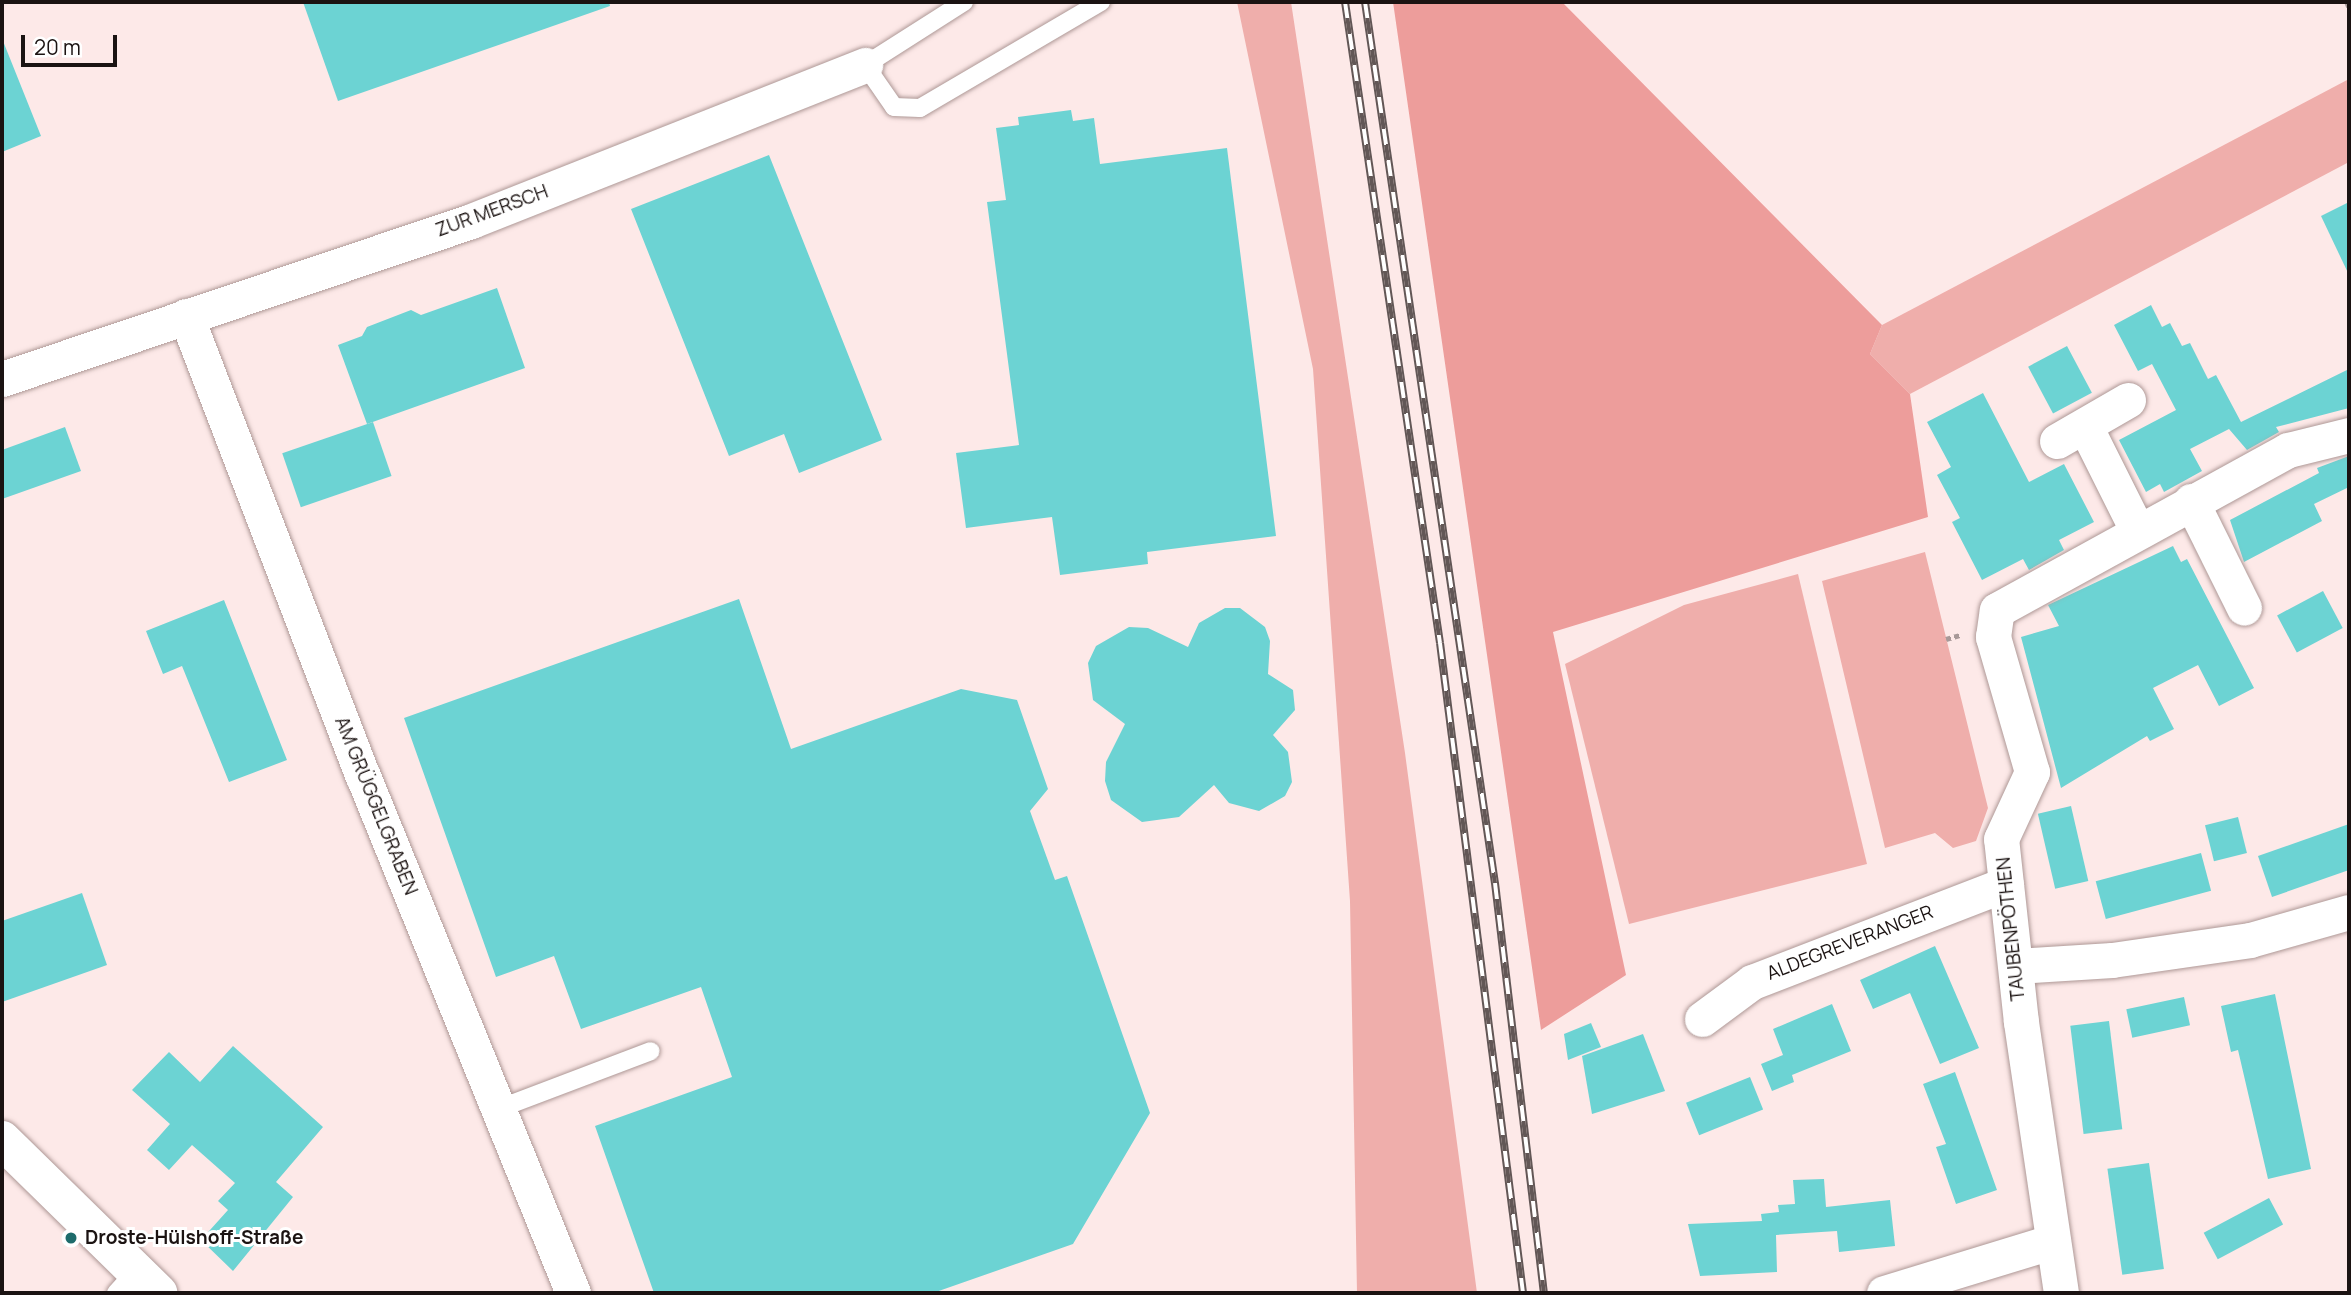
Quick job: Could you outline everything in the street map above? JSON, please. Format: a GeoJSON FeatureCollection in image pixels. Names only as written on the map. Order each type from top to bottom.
{"type":"FeatureCollection","features":[{"type":"Feature","properties":{"kind":"street","name":"ZUR MERSCH"},"geometry":{"type":"LineString","coordinates":[[2,379],[471,220],[865,65]]}},
{"type":"Feature","properties":{"kind":"street","name":"AM GRÜGGELGRABEN"},"geometry":{"type":"LineString","coordinates":[[186,316],[363,776],[501,1108],[573,1293]]}},
{"type":"Feature","properties":{"kind":"street"},"geometry":{"type":"LineString","coordinates":[[2129,400],[2071,434],[2137,530]]}},
{"type":"Feature","properties":{"kind":"street","name":"TAUBENPÖTHEN"},"geometry":{"type":"LineString","coordinates":[[2061,1293],[2051,1242],[2001,839],[2032,772],[1993,637],[1997,610],[2137,530],[2287,450],[2349,435]]}},
{"type":"Feature","properties":{"kind":"street"},"geometry":{"type":"LineString","coordinates":[[2191,501],[2244,608]]}},
{"type":"Feature","properties":{"kind":"street","name":"ALDEGREVERANGER"},"geometry":{"type":"LineString","coordinates":[[1702,1018],[1752,982],[2006,884]]}},
{"type":"Feature","properties":{"kind":"street"},"geometry":{"type":"LineString","coordinates":[[2015,966],[2112,960],[2236,942],[2349,912]]}},
{"type":"Feature","properties":{"kind":"street"},"geometry":{"type":"LineString","coordinates":[[2,1140],[136,1286]]}},
{"type":"Feature","properties":{"kind":"street"},"geometry":{"type":"LineString","coordinates":[[1884,1293],[2051,1242]]}},
{"type":"Feature","properties":{"kind":"lane","name":"ZUR MERSCH"},"geometry":{"type":"LineString","coordinates":[[865,65],[964,2]]}},
{"type":"Feature","properties":{"kind":"lane"},"geometry":{"type":"LineString","coordinates":[[865,65],[894,107],[920,108],[1101,2]]}},
{"type":"Feature","properties":{"kind":"lane"},"geometry":{"type":"LineString","coordinates":[[501,1108],[650,1051]]}},
{"type":"Feature","properties":{"kind":"path"},"geometry":{"type":"LineString","coordinates":[[2347,2],[2349,7]]}},
{"type":"Feature","properties":{"kind":"shaded area"},"geometry":{"type":"Polygon","coordinates":[[[1237,2],[1291,2],[1405,753],[1477,1293],[1357,1293],[1350,901],[1313,369],[1237,2]]]}},
{"type":"Feature","properties":{"kind":"shaded area"},"geometry":{"type":"Polygon","coordinates":[[[1393,2],[1562,2],[1882,325],[1870,354],[1910,394],[1928,517],[1553,632],[1626,975],[1541,1030],[1393,2]]]}},
{"type":"Feature","properties":{"kind":"shaded area"},"geometry":{"type":"Polygon","coordinates":[[[2349,79],[2349,162],[1910,394],[1870,354],[1882,325],[2349,79]]]}},
{"type":"Feature","properties":{"kind":"shaded area"},"geometry":{"type":"Polygon","coordinates":[[[1925,552],[1988,808],[1976,841],[1953,848],[1935,833],[1885,848],[1822,581],[1925,552]]]}},
{"type":"Feature","properties":{"kind":"shaded area"},"geometry":{"type":"Polygon","coordinates":[[[1798,574],[1867,864],[1629,924],[1565,664],[1684,605],[1798,574]]]}},
{"type":"Feature","properties":{"kind":"building"},"geometry":{"type":"Polygon","coordinates":[[[303,2],[609,2],[610,6],[338,101],[303,2]]]}},
{"type":"Feature","properties":{"kind":"building"},"geometry":{"type":"Polygon","coordinates":[[[2,42],[41,136],[2,152],[2,42]]]}},
{"type":"Feature","properties":{"kind":"building"},"geometry":{"type":"Polygon","coordinates":[[[1071,110],[1073,121],[1094,118],[1100,164],[1227,148],[1276,536],[1147,552],[1148,564],[1060,575],[1052,517],[966,528],[956,453],[1019,445],[987,202],[1006,200],[996,128],[1019,125],[1018,117],[1071,110]]]}},
{"type":"Feature","properties":{"kind":"building"},"geometry":{"type":"Polygon","coordinates":[[[769,155],[882,440],[799,473],[784,434],[729,456],[631,209],[769,155]]]}},
{"type":"Feature","properties":{"kind":"building"},"geometry":{"type":"Polygon","coordinates":[[[2349,202],[2349,275],[2321,216],[2349,202]]]}},
{"type":"Feature","properties":{"kind":"building"},"geometry":{"type":"Polygon","coordinates":[[[497,288],[525,368],[367,424],[338,345],[362,336],[367,327],[411,310],[421,315],[497,288]]]}},
{"type":"Feature","properties":{"kind":"building"},"geometry":{"type":"Polygon","coordinates":[[[2151,305],[2162,327],[2170,323],[2182,346],[2190,343],[2208,379],[2216,375],[2241,422],[2349,369],[2349,408],[2276,427],[2279,432],[2247,450],[2229,429],[2190,449],[2202,471],[2164,492],[2160,484],[2146,492],[2119,440],[2176,410],[2152,364],[2138,371],[2114,325],[2151,305]]]}},
{"type":"Feature","properties":{"kind":"building"},"geometry":{"type":"Polygon","coordinates":[[[2067,346],[2092,393],[2053,413],[2028,367],[2067,346]]]}},
{"type":"Feature","properties":{"kind":"building"},"geometry":{"type":"Polygon","coordinates":[[[1983,393],[2029,482],[2064,464],[2094,522],[2059,540],[2064,550],[2029,570],[2023,559],[1982,580],[1952,522],[1960,518],[1937,475],[1951,467],[1927,422],[1983,393]]]}},
{"type":"Feature","properties":{"kind":"building"},"geometry":{"type":"Polygon","coordinates":[[[373,422],[392,476],[301,507],[282,453],[373,422]]]}},
{"type":"Feature","properties":{"kind":"building"},"geometry":{"type":"Polygon","coordinates":[[[65,427],[81,471],[2,499],[2,450],[65,427]]]}},
{"type":"Feature","properties":{"kind":"building"},"geometry":{"type":"Polygon","coordinates":[[[2349,456],[2349,487],[2314,504],[2322,521],[2244,562],[2230,520],[2319,473],[2317,468],[2349,456]]]}},
{"type":"Feature","properties":{"kind":"building"},"geometry":{"type":"Polygon","coordinates":[[[2173,546],[2181,562],[2187,559],[2254,688],[2219,706],[2198,665],[2153,688],[2174,729],[2150,741],[2147,736],[2061,788],[2021,637],[2059,626],[2048,605],[2173,546]]]}},
{"type":"Feature","properties":{"kind":"building"},"geometry":{"type":"Polygon","coordinates":[[[2323,591],[2343,628],[2297,652],[2277,615],[2323,591]]]}},
{"type":"Feature","properties":{"kind":"building"},"geometry":{"type":"Polygon","coordinates":[[[739,599],[791,749],[961,689],[1017,700],[1048,789],[1030,811],[1055,880],[1067,876],[1150,1113],[1073,1244],[933,1293],[654,1293],[595,1126],[732,1077],[701,987],[581,1029],[554,956],[496,977],[404,718],[739,599]]]}},
{"type":"Feature","properties":{"kind":"building"},"geometry":{"type":"Polygon","coordinates":[[[224,600],[287,760],[229,782],[182,666],[163,674],[146,631],[224,600]]]}},
{"type":"Feature","properties":{"kind":"building"},"geometry":{"type":"Polygon","coordinates":[[[1225,608],[1240,608],[1265,627],[1270,641],[1268,674],[1293,690],[1295,710],[1273,735],[1288,752],[1292,782],[1285,796],[1259,811],[1229,803],[1214,785],[1179,817],[1142,822],[1111,800],[1105,781],[1106,762],[1125,724],[1093,700],[1088,663],[1096,646],[1129,627],[1148,628],[1188,647],[1199,623],[1225,608]]]}},
{"type":"Feature","properties":{"kind":"building"},"geometry":{"type":"Polygon","coordinates":[[[2071,806],[2088,881],[2055,889],[2038,814],[2071,806]]]}},
{"type":"Feature","properties":{"kind":"building"},"geometry":{"type":"Polygon","coordinates":[[[2238,817],[2247,853],[2214,861],[2205,825],[2238,817]]]}},
{"type":"Feature","properties":{"kind":"building"},"geometry":{"type":"Polygon","coordinates":[[[2349,824],[2349,870],[2272,897],[2258,856],[2349,824]]]}},
{"type":"Feature","properties":{"kind":"building"},"geometry":{"type":"Polygon","coordinates":[[[2201,853],[2211,891],[2106,919],[2096,881],[2201,853]]]}},
{"type":"Feature","properties":{"kind":"building"},"geometry":{"type":"Polygon","coordinates":[[[82,893],[107,965],[2,1002],[2,921],[82,893]]]}},
{"type":"Feature","properties":{"kind":"building"},"geometry":{"type":"Polygon","coordinates":[[[1935,946],[1979,1048],[1940,1064],[1910,993],[1873,1009],[1860,980],[1935,946]]]}},
{"type":"Feature","properties":{"kind":"building"},"geometry":{"type":"Polygon","coordinates":[[[2275,994],[2311,1169],[2268,1179],[2238,1050],[2231,1052],[2221,1006],[2275,994]]]}},
{"type":"Feature","properties":{"kind":"building"},"geometry":{"type":"Polygon","coordinates":[[[2184,997],[2190,1025],[2132,1038],[2126,1009],[2184,997]]]}},
{"type":"Feature","properties":{"kind":"building"},"geometry":{"type":"Polygon","coordinates":[[[1832,1004],[1851,1051],[1792,1075],[1794,1082],[1772,1091],[1761,1064],[1783,1055],[1773,1029],[1832,1004]]]}},
{"type":"Feature","properties":{"kind":"building"},"geometry":{"type":"Polygon","coordinates":[[[2109,1021],[2122,1129],[2084,1134],[2070,1026],[2109,1021]]]}},
{"type":"Feature","properties":{"kind":"building"},"geometry":{"type":"Polygon","coordinates":[[[1591,1023],[1601,1047],[1568,1060],[1564,1034],[1591,1023]]]}},
{"type":"Feature","properties":{"kind":"building"},"geometry":{"type":"Polygon","coordinates":[[[1643,1034],[1665,1091],[1592,1114],[1582,1056],[1643,1034]]]}},
{"type":"Feature","properties":{"kind":"building"},"geometry":{"type":"Polygon","coordinates":[[[233,1046],[323,1127],[276,1182],[293,1197],[233,1271],[201,1240],[228,1210],[218,1201],[235,1183],[192,1145],[169,1170],[147,1150],[170,1124],[132,1090],[169,1052],[200,1082],[233,1046]]]}},
{"type":"Feature","properties":{"kind":"building"},"geometry":{"type":"Polygon","coordinates":[[[1955,1072],[1997,1190],[1956,1204],[1936,1147],[1946,1144],[1923,1084],[1955,1072]]]}},
{"type":"Feature","properties":{"kind":"building"},"geometry":{"type":"Polygon","coordinates":[[[1750,1077],[1763,1109],[1699,1135],[1686,1103],[1750,1077]]]}},
{"type":"Feature","properties":{"kind":"building"},"geometry":{"type":"Polygon","coordinates":[[[2149,1163],[2164,1269],[2122,1275],[2107,1169],[2149,1163]]]}},
{"type":"Feature","properties":{"kind":"building"},"geometry":{"type":"Polygon","coordinates":[[[1824,1179],[1826,1207],[1890,1200],[1895,1246],[1839,1252],[1837,1231],[1776,1235],[1777,1272],[1700,1276],[1688,1224],[1762,1221],[1761,1214],[1779,1212],[1778,1205],[1795,1204],[1793,1180],[1824,1179]]]}},
{"type":"Feature","properties":{"kind":"building"},"geometry":{"type":"Polygon","coordinates":[[[2269,1198],[2283,1224],[2218,1259],[2204,1233],[2269,1198]]]}},
{"type":"Feature","properties":{"kind":"railway"},"geometry":{"type":"LineString","coordinates":[[1345,2],[1440,643],[1523,1293]]}},
{"type":"Feature","properties":{"kind":"railway"},"geometry":{"type":"LineString","coordinates":[[1365,2],[1495,883],[1544,1293]]}},
{"type":"Feature","properties":{"kind":"place","name":"Droste-Hülshoff-Straße"},"geometry":{"type":"Point","coordinates":[71,1238]}}]}
